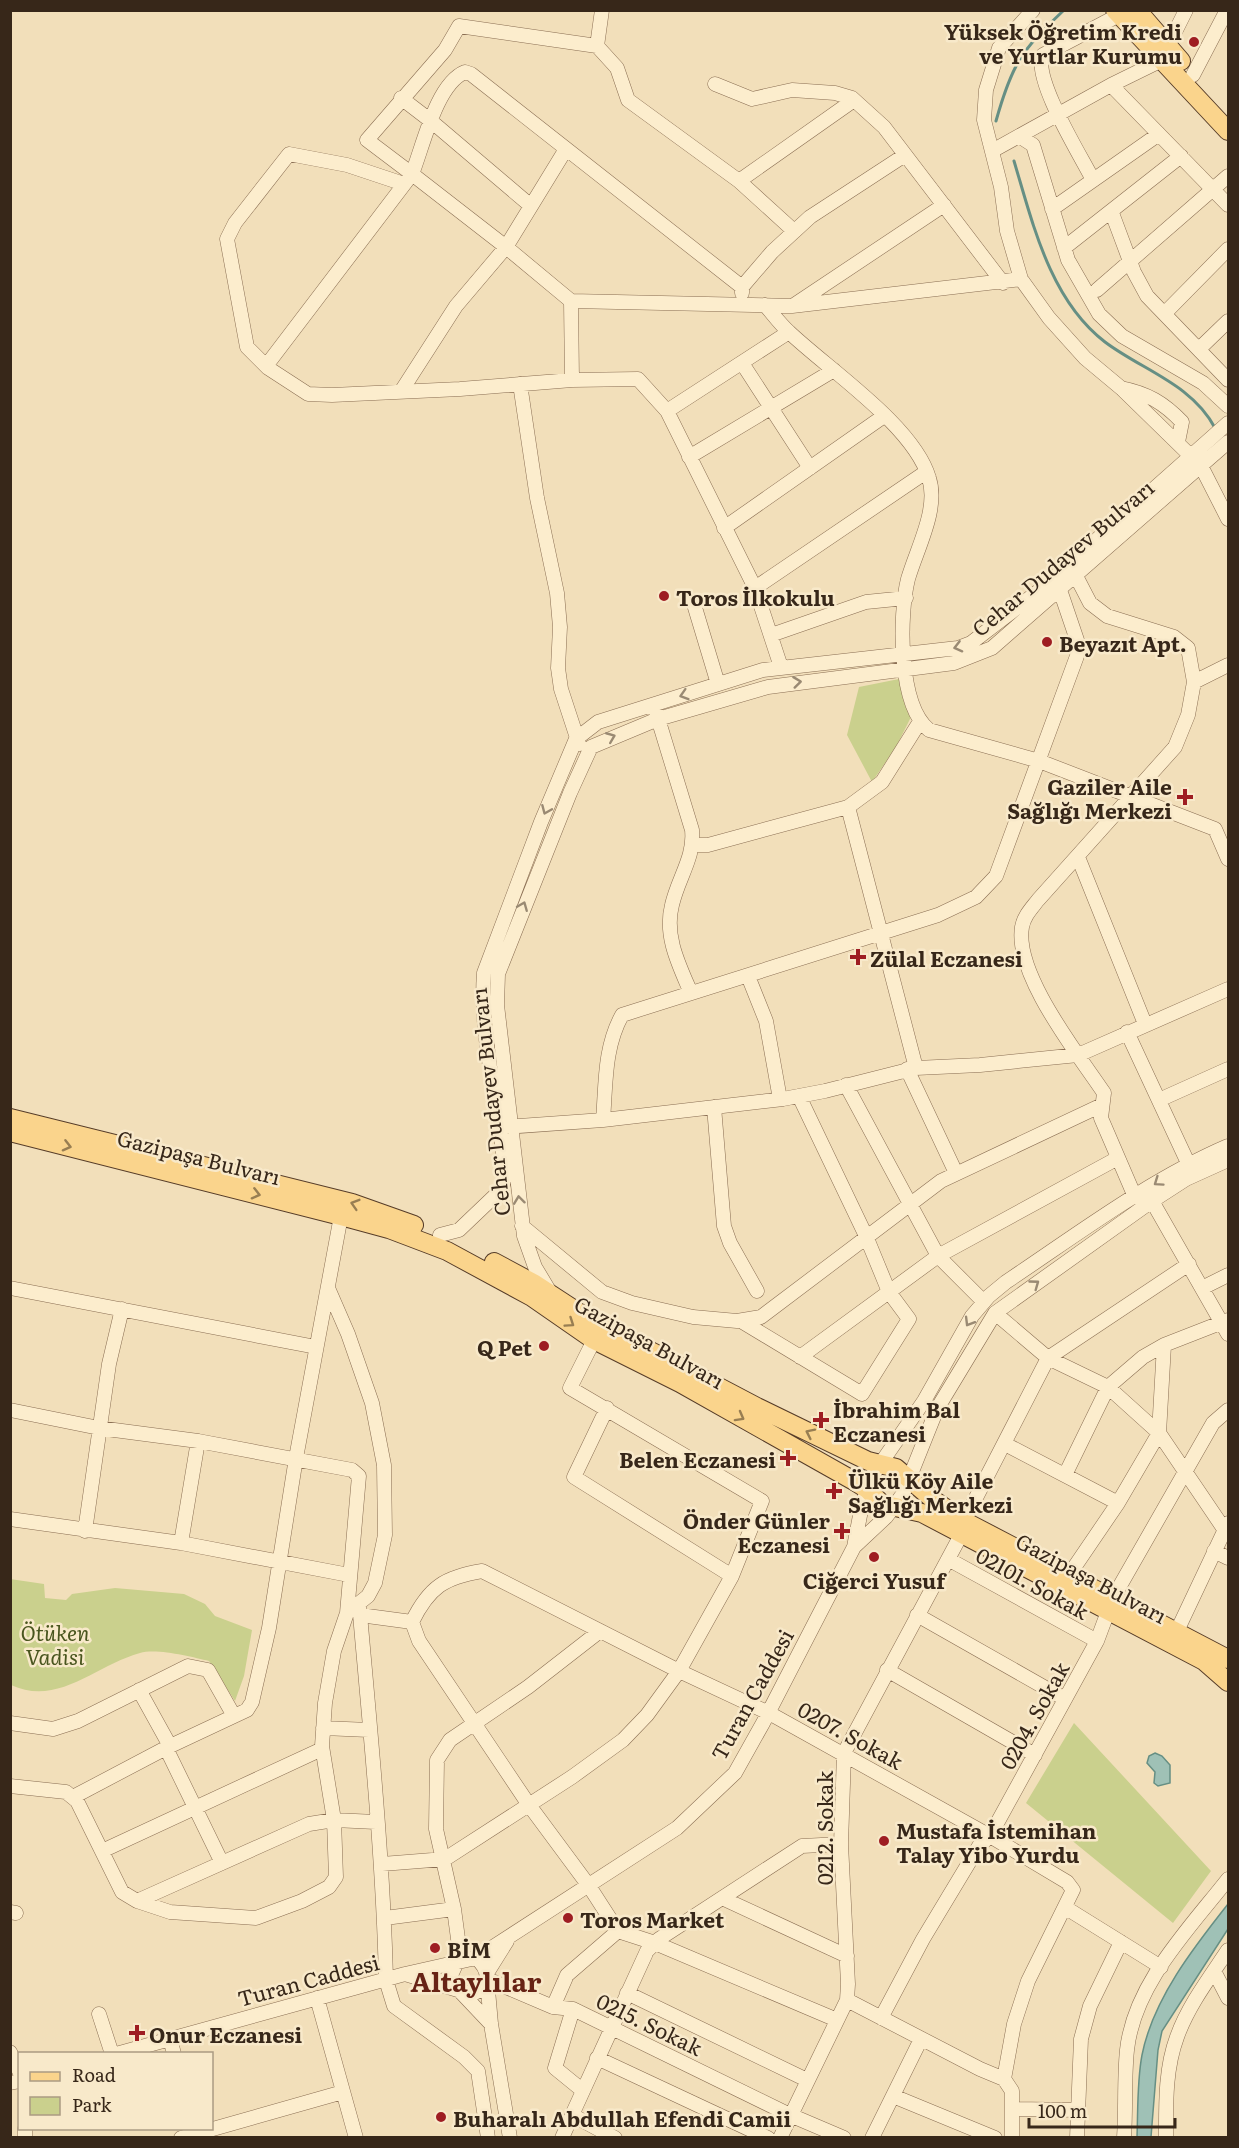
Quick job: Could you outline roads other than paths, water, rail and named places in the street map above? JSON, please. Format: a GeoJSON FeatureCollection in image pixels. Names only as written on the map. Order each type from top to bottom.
{"type":"FeatureCollection","features":[{"type":"Feature","properties":{"kind":"main road"},"geometry":{"type":"LineString","coordinates":[[1124,12],[1193,75],[1228,114]]}},
{"type":"Feature","properties":{"kind":"main road"},"geometry":{"type":"LineString","coordinates":[[1166,49],[1228,131]]}},
{"type":"Feature","properties":{"kind":"main road","name":"Gazipaşa Bulvarı"},"geometry":{"type":"LineString","coordinates":[[10,1118],[352,1203],[440,1235],[551,1294],[584,1316],[737,1397],[868,1461],[896,1467],[963,1527],[1110,1605],[1204,1661],[1228,1682]]}},
{"type":"Feature","properties":{"kind":"main road","name":"Gazipaşa Bulvarı"},"geometry":{"type":"LineString","coordinates":[[10,1132],[389,1229],[447,1251],[532,1297],[594,1340],[680,1383],[867,1489],[882,1504],[922,1513],[963,1527],[1069,1575],[1110,1605],[1177,1630],[1224,1652]]}},
{"type":"Feature","properties":{"kind":"street"},"geometry":{"type":"LineString","coordinates":[[597,46],[602,10]]}},
{"type":"Feature","properties":{"kind":"street"},"geometry":{"type":"LineString","coordinates":[[1033,10],[999,48],[986,90],[984,120],[1001,187],[1007,231],[1021,279],[1049,318],[1085,358],[1121,388],[1197,461],[1228,519]]}},
{"type":"Feature","properties":{"kind":"street"},"geometry":{"type":"LineString","coordinates":[[1150,10],[1166,49]]}},
{"type":"Feature","properties":{"kind":"street"},"geometry":{"type":"LineString","coordinates":[[992,151],[1111,85],[1166,49],[1186,10]]}},
{"type":"Feature","properties":{"kind":"street"},"geometry":{"type":"LineString","coordinates":[[1193,75],[1227,10]]}},
{"type":"Feature","properties":{"kind":"street"},"geometry":{"type":"LineString","coordinates":[[1093,180],[1044,83],[1040,61],[1043,55],[1124,12]]}},
{"type":"Feature","properties":{"kind":"street"},"geometry":{"type":"LineString","coordinates":[[794,231],[739,181],[628,100],[616,68],[597,46],[459,26],[445,50],[400,98],[367,140],[408,179],[506,247],[571,301],[792,306],[1003,283],[1021,279]]}},
{"type":"Feature","properties":{"kind":"street"},"geometry":{"type":"LineString","coordinates":[[266,366],[408,179],[439,102],[457,75],[465,72],[742,287]]}},
{"type":"Feature","properties":{"kind":"street"},"geometry":{"type":"LineString","coordinates":[[715,84],[752,99],[792,90],[835,93],[854,100],[884,127],[1003,283]]}},
{"type":"Feature","properties":{"kind":"street"},"geometry":{"type":"LineString","coordinates":[[1111,85],[1228,205]]}},
{"type":"Feature","properties":{"kind":"street"},"geometry":{"type":"LineString","coordinates":[[400,98],[431,121],[531,206]]}},
{"type":"Feature","properties":{"kind":"street"},"geometry":{"type":"LineString","coordinates":[[739,181],[854,100]]}},
{"type":"Feature","properties":{"kind":"street"},"geometry":{"type":"LineString","coordinates":[[1052,209],[1159,134]]}},
{"type":"Feature","properties":{"kind":"street"},"geometry":{"type":"LineString","coordinates":[[1019,135],[1033,145],[1068,260],[1099,314],[1122,336],[1203,383],[1228,406]]}},
{"type":"Feature","properties":{"kind":"street"},"geometry":{"type":"LineString","coordinates":[[402,390],[456,306],[506,247],[566,149]]}},
{"type":"Feature","properties":{"kind":"street"},"geometry":{"type":"LineString","coordinates":[[408,179],[289,154],[235,223],[227,239],[246,347],[266,366],[308,394],[460,390],[572,380],[638,379],[667,411],[754,588],[782,667]]}},
{"type":"Feature","properties":{"kind":"street"},"geometry":{"type":"LineString","coordinates":[[743,304],[742,287],[794,231],[810,217],[905,155]]}},
{"type":"Feature","properties":{"kind":"street"},"geometry":{"type":"LineString","coordinates":[[1064,248],[1112,213],[1181,156]]}},
{"type":"Feature","properties":{"kind":"street"},"geometry":{"type":"LineString","coordinates":[[1097,290],[1131,263],[1228,176]]}},
{"type":"Feature","properties":{"kind":"street"},"geometry":{"type":"LineString","coordinates":[[792,306],[944,205]]}},
{"type":"Feature","properties":{"kind":"street"},"geometry":{"type":"LineString","coordinates":[[1112,213],[1131,263],[1147,296],[1227,375]]}},
{"type":"Feature","properties":{"kind":"street"},"geometry":{"type":"LineString","coordinates":[[1165,313],[1228,249]]}},
{"type":"Feature","properties":{"kind":"street"},"geometry":{"type":"LineString","coordinates":[[571,301],[572,380]]}},
{"type":"Feature","properties":{"kind":"street"},"geometry":{"type":"LineString","coordinates":[[765,305],[789,332],[884,416],[916,450],[926,472],[932,501],[908,582],[901,655],[908,691],[920,723],[929,730],[1039,761],[1131,799],[1215,829],[1228,859]]}},
{"type":"Feature","properties":{"kind":"street"},"geometry":{"type":"LineString","coordinates":[[1199,349],[1228,321]]}},
{"type":"Feature","properties":{"kind":"street"},"geometry":{"type":"LineString","coordinates":[[667,411],[789,332]]}},
{"type":"Feature","properties":{"kind":"street"},"geometry":{"type":"LineString","coordinates":[[742,363],[810,468]]}},
{"type":"Feature","properties":{"kind":"street"},"geometry":{"type":"LineString","coordinates":[[689,457],[834,370]]}},
{"type":"Feature","properties":{"kind":"street"},"geometry":{"type":"LineString","coordinates":[[520,384],[537,498],[557,593],[560,627],[558,668],[561,689],[576,739],[586,757]]}},
{"type":"Feature","properties":{"kind":"street"},"geometry":{"type":"LineString","coordinates":[[724,528],[884,416]]}},
{"type":"Feature","properties":{"kind":"street","name":"Cehar Dudayev Bulvarı"},"geometry":{"type":"LineString","coordinates":[[440,1235],[465,1226],[502,1189],[505,1180],[506,1127],[497,1005],[498,974],[503,956],[591,747],[603,740],[658,720],[791,682],[954,663],[992,648],[1076,576],[1197,461],[1228,423]]}},
{"type":"Feature","properties":{"kind":"street","name":"Cehar Dudayev Bulvarı"},"geometry":{"type":"LineString","coordinates":[[551,1294],[535,1267],[522,1226],[482,1000],[484,974],[541,822],[576,739],[598,722],[718,684],[782,667],[958,648],[971,643],[1040,590],[1197,461],[1228,442]]}},
{"type":"Feature","properties":{"kind":"street"},"geometry":{"type":"LineString","coordinates":[[754,588],[926,472]]}},
{"type":"Feature","properties":{"kind":"street"},"geometry":{"type":"LineString","coordinates":[[1076,576],[1090,603],[1107,616],[1174,637],[1188,648],[1194,682],[1188,715],[1175,747],[1025,917],[1021,937],[1023,958],[1061,1032],[1104,1093],[1101,1118],[1135,1197]]}},
{"type":"Feature","properties":{"kind":"street"},"geometry":{"type":"LineString","coordinates":[[603,1120],[608,1053],[613,1032],[622,1015],[938,915],[976,897],[996,876],[1079,646],[1060,590]]}},
{"type":"Feature","properties":{"kind":"street"},"geometry":{"type":"LineString","coordinates":[[771,635],[866,602],[906,598]]}},
{"type":"Feature","properties":{"kind":"street"},"geometry":{"type":"LineString","coordinates":[[693,601],[718,684]]}},
{"type":"Feature","properties":{"kind":"street"},"geometry":{"type":"LineString","coordinates":[[1194,682],[1228,664]]}},
{"type":"Feature","properties":{"kind":"street"},"geometry":{"type":"LineString","coordinates":[[653,704],[692,830],[694,845],[672,904],[669,929],[676,957],[691,993]]}},
{"type":"Feature","properties":{"kind":"street"},"geometry":{"type":"LineString","coordinates":[[694,845],[708,844],[848,807],[882,782],[920,723]]}},
{"type":"Feature","properties":{"kind":"street"},"geometry":{"type":"LineString","coordinates":[[848,807],[912,1069],[956,1173]]}},
{"type":"Feature","properties":{"kind":"street"},"geometry":{"type":"LineString","coordinates":[[1215,829],[1228,822]]}},
{"type":"Feature","properties":{"kind":"street"},"geometry":{"type":"LineString","coordinates":[[1078,858],[1145,1024]]}},
{"type":"Feature","properties":{"kind":"street"},"geometry":{"type":"LineString","coordinates":[[748,976],[766,1021],[780,1099]]}},
{"type":"Feature","properties":{"kind":"street"},"geometry":{"type":"LineString","coordinates":[[506,1127],[603,1120],[780,1099],[912,1069],[1078,1055],[1228,989]]}},
{"type":"Feature","properties":{"kind":"street"},"geometry":{"type":"LineString","coordinates":[[1127,1032],[1188,1163]]}},
{"type":"Feature","properties":{"kind":"street"},"geometry":{"type":"LineString","coordinates":[[1159,1100],[1228,1069]]}},
{"type":"Feature","properties":{"kind":"street"},"geometry":{"type":"LineString","coordinates":[[846,1085],[938,1256],[984,1302]]}},
{"type":"Feature","properties":{"kind":"street"},"geometry":{"type":"LineString","coordinates":[[741,1321],[862,1394],[909,1319],[889,1292],[866,1236],[799,1096]]}},
{"type":"Feature","properties":{"kind":"street"},"geometry":{"type":"LineString","coordinates":[[522,1226],[602,1292],[632,1303],[693,1317],[741,1321],[761,1317],[941,1180],[1102,1105]]}},
{"type":"Feature","properties":{"kind":"street"},"geometry":{"type":"LineString","coordinates":[[714,1107],[724,1226],[730,1244],[757,1291]]}},
{"type":"Feature","properties":{"kind":"street"},"geometry":{"type":"LineString","coordinates":[[854,1547],[867,1489],[924,1401],[972,1316],[984,1302],[1006,1282],[1188,1163],[1228,1146]]}},
{"type":"Feature","properties":{"kind":"street"},"geometry":{"type":"LineString","coordinates":[[800,1357],[938,1256],[1118,1158]]}},
{"type":"Feature","properties":{"kind":"street"},"geometry":{"type":"LineString","coordinates":[[854,1547],[886,1517],[903,1494],[937,1409],[994,1313],[1152,1201],[1186,1179],[1228,1160]]}},
{"type":"Feature","properties":{"kind":"street"},"geometry":{"type":"LineString","coordinates":[[1065,1475],[1108,1387],[1143,1357],[1164,1345],[1226,1326],[1152,1201]]}},
{"type":"Feature","properties":{"kind":"street"},"geometry":{"type":"LineString","coordinates":[[73,1797],[168,1747],[247,1710],[252,1702],[269,1628],[296,1458],[341,1216]]}},
{"type":"Feature","properties":{"kind":"street"},"geometry":{"type":"LineString","coordinates":[[1048,1358],[1189,1263]]}},
{"type":"Feature","properties":{"kind":"street"},"geometry":{"type":"LineString","coordinates":[[1203,1287],[1228,1275]]}},
{"type":"Feature","properties":{"kind":"street"},"geometry":{"type":"LineString","coordinates":[[10,1288],[316,1347]]}},
{"type":"Feature","properties":{"kind":"street"},"geometry":{"type":"LineString","coordinates":[[10,1786],[66,1792],[73,1797],[122,1892],[137,1901],[170,1912],[256,1918],[302,1901],[329,1887],[336,1877],[333,1820],[322,1749],[334,1651],[355,1610],[368,1596],[375,1582],[385,1535],[384,1465],[372,1403],[348,1334],[328,1288]]}},
{"type":"Feature","properties":{"kind":"street"},"geometry":{"type":"LineString","coordinates":[[85,1531],[109,1364],[122,1310]]}},
{"type":"Feature","properties":{"kind":"street"},"geometry":{"type":"LineString","coordinates":[[994,1313],[1048,1358],[1108,1387],[1159,1433],[1185,1473],[1226,1526],[1177,1630]]}},
{"type":"Feature","properties":{"kind":"street"},"geometry":{"type":"LineString","coordinates":[[382,1864],[445,1859],[623,1740],[647,1715],[679,1671],[732,1576],[762,1501],[570,1388],[594,1340]]}},
{"type":"Feature","properties":{"kind":"street"},"geometry":{"type":"LineString","coordinates":[[1069,1575],[1118,1503],[1159,1433],[1164,1345]]}},
{"type":"Feature","properties":{"kind":"street","name":"0212. Sokak"},"geometry":{"type":"LineString","coordinates":[[780,2138],[847,2000],[841,1844],[844,1753],[886,1670],[948,1559],[1048,1358]]}},
{"type":"Feature","properties":{"kind":"street"},"geometry":{"type":"LineString","coordinates":[[607,1408],[574,1477],[732,1576]]}},
{"type":"Feature","properties":{"kind":"street"},"geometry":{"type":"LineString","coordinates":[[10,1410],[99,1428],[198,1441],[296,1458],[352,1470],[359,1476],[349,1575],[369,1730],[376,1822],[382,1864],[386,1980],[394,2006],[464,2056],[478,2071],[488,2138]]}},
{"type":"Feature","properties":{"kind":"street","name":"0204. Sokak"},"geometry":{"type":"LineString","coordinates":[[881,2018],[923,1939],[979,1846],[990,1836],[1097,1641],[1110,1605],[1213,1423],[1227,1414]]}},
{"type":"Feature","properties":{"kind":"street"},"geometry":{"type":"LineString","coordinates":[[181,1543],[198,1441]]}},
{"type":"Feature","properties":{"kind":"street"},"geometry":{"type":"LineString","coordinates":[[1005,1444],[1118,1503]]}},
{"type":"Feature","properties":{"kind":"street"},"geometry":{"type":"LineString","coordinates":[[10,1519],[181,1543],[280,1560],[349,1575]]}},
{"type":"Feature","properties":{"kind":"street","name":"Turan Caddesi"},"geometry":{"type":"LineString","coordinates":[[124,2052],[405,1974],[476,1958],[677,1828],[735,1773],[769,1713],[854,1547]]}},
{"type":"Feature","properties":{"kind":"street"},"geometry":{"type":"LineString","coordinates":[[1214,1551],[1228,1558]]}},
{"type":"Feature","properties":{"kind":"street","name":"02101. Sokak"},"geometry":{"type":"LineString","coordinates":[[948,1559],[1097,1641]]}},
{"type":"Feature","properties":{"kind":"street","name":"0207. Sokak"},"geometry":{"type":"LineString","coordinates":[[412,1622],[424,1597],[435,1588],[456,1575],[482,1571],[679,1671],[769,1713],[990,1836],[1067,1882],[1073,1890],[1066,1908]]}},
{"type":"Feature","properties":{"kind":"street"},"geometry":{"type":"LineString","coordinates":[[355,1610],[412,1622],[419,1641],[473,1723],[529,1805],[589,1886],[618,1931],[655,1943],[837,2020]]}},
{"type":"Feature","properties":{"kind":"street"},"geometry":{"type":"LineString","coordinates":[[917,1615],[1065,1699]]}},
{"type":"Feature","properties":{"kind":"street"},"geometry":{"type":"LineString","coordinates":[[491,2024],[459,1990],[452,1975],[459,1962],[454,1909],[445,1859],[436,1829],[437,1760],[450,1740],[528,1687],[600,1630]]}},
{"type":"Feature","properties":{"kind":"street"},"geometry":{"type":"LineString","coordinates":[[10,1723],[53,1729],[78,1722],[188,1666],[208,1670],[234,1716]]}},
{"type":"Feature","properties":{"kind":"street"},"geometry":{"type":"LineString","coordinates":[[886,1670],[1035,1755]]}},
{"type":"Feature","properties":{"kind":"street"},"geometry":{"type":"LineString","coordinates":[[140,1690],[222,1863]]}},
{"type":"Feature","properties":{"kind":"street"},"geometry":{"type":"LineString","coordinates":[[323,1728],[369,1730]]}},
{"type":"Feature","properties":{"kind":"street"},"geometry":{"type":"LineString","coordinates":[[102,1851],[322,1749]]}},
{"type":"Feature","properties":{"kind":"street"},"geometry":{"type":"LineString","coordinates":[[137,1901],[309,1824],[333,1820],[376,1822]]}},
{"type":"Feature","properties":{"kind":"street"},"geometry":{"type":"LineString","coordinates":[[562,2138],[610,2027],[647,1951],[655,1943],[802,1846],[841,1844]]}},
{"type":"Feature","properties":{"kind":"street"},"geometry":{"type":"LineString","coordinates":[[1124,2138],[1127,2049],[1140,2002],[1172,1950],[1228,1879]]}},
{"type":"Feature","properties":{"kind":"street"},"geometry":{"type":"LineString","coordinates":[[724,1899],[847,1956]]}},
{"type":"Feature","properties":{"kind":"street"},"geometry":{"type":"LineString","coordinates":[[1004,2079],[1014,2024],[1028,1981],[1066,1908],[1161,1967]]}},
{"type":"Feature","properties":{"kind":"street"},"geometry":{"type":"LineString","coordinates":[[385,1918],[454,1909]]}},
{"type":"Feature","properties":{"kind":"street"},"geometry":{"type":"LineString","coordinates":[[553,2007],[567,1975],[618,1931]]}},
{"type":"Feature","properties":{"kind":"street","name":"Turan Caddesi"},"geometry":{"type":"LineString","coordinates":[[487,1976],[508,1939]]}},
{"type":"Feature","properties":{"kind":"street"},"geometry":{"type":"LineString","coordinates":[[1077,2138],[1081,2038],[1090,2006],[1121,1942]]}},
{"type":"Feature","properties":{"kind":"street"},"geometry":{"type":"LineString","coordinates":[[1166,2138],[1167,2085],[1176,2038],[1228,1950]]}},
{"type":"Feature","properties":{"kind":"street"},"geometry":{"type":"LineString","coordinates":[[476,1958],[487,1976],[491,2024],[510,2138]]}},
{"type":"Feature","properties":{"kind":"street"},"geometry":{"type":"LineString","coordinates":[[1214,1971],[1228,1998]]}},
{"type":"Feature","properties":{"kind":"street"},"geometry":{"type":"LineString","coordinates":[[405,1974],[459,1990],[476,1992],[482,1989],[487,1976]]}},
{"type":"Feature","properties":{"kind":"street","name":"0215. Sokak"},"geometry":{"type":"LineString","coordinates":[[487,1976],[553,2007],[573,2009],[790,2115],[843,2138]]}},
{"type":"Feature","properties":{"kind":"street"},"geometry":{"type":"LineString","coordinates":[[627,1993],[807,2080]]}},
{"type":"Feature","properties":{"kind":"street"},"geometry":{"type":"LineString","coordinates":[[317,1998],[356,2138]]}},
{"type":"Feature","properties":{"kind":"street"},"geometry":{"type":"LineString","coordinates":[[847,2000],[1004,2079],[1012,2091],[1012,2138]]}},
{"type":"Feature","properties":{"kind":"street"},"geometry":{"type":"LineString","coordinates":[[573,2009],[555,2068],[582,2090]]}},
{"type":"Feature","properties":{"kind":"street"},"geometry":{"type":"LineString","coordinates":[[99,2014],[111,2052]]}},
{"type":"Feature","properties":{"kind":"street"},"geometry":{"type":"LineString","coordinates":[[170,2038],[174,2052]]}},
{"type":"Feature","properties":{"kind":"street"},"geometry":{"type":"LineString","coordinates":[[872,2138],[921,2039]]}},
{"type":"Feature","properties":{"kind":"street"},"geometry":{"type":"LineString","coordinates":[[10,2052],[18,2069]]}},
{"type":"Feature","properties":{"kind":"street"},"geometry":{"type":"LineString","coordinates":[[597,2058],[768,2138]]}},
{"type":"Feature","properties":{"kind":"street"},"geometry":{"type":"LineString","coordinates":[[213,2128],[343,2092]]}},
{"type":"Feature","properties":{"kind":"street"},"geometry":{"type":"LineString","coordinates":[[893,2096],[994,2138]]}},
{"type":"Feature","properties":{"kind":"street"},"geometry":{"type":"LineString","coordinates":[[1012,2109],[1078,2110]]}},
{"type":"Feature","properties":{"kind":"street"},"geometry":{"type":"LineString","coordinates":[[572,2115],[615,2138]]}},
{"type":"Feature","properties":{"kind":"street"},"geometry":{"type":"LineString","coordinates":[[181,2138],[195,2133]]}},
{"type":"Feature","properties":{"kind":"water"},"geometry":{"type":"Polygon","coordinates":[[[1155,1753],[1162,1756],[1170,1765],[1170,1783],[1158,1786],[1154,1783],[1155,1772],[1147,1763],[1149,1756],[1155,1753]]]}},
{"type":"Feature","properties":{"kind":"water"},"geometry":{"type":"Polygon","coordinates":[[[1228,1904],[1228,1929],[1162,2031],[1158,2050],[1151,2137],[1137,2137],[1140,2065],[1147,2034],[1176,1975],[1228,1904]]]}},
{"type":"Feature","properties":{"kind":"waterway"},"geometry":{"type":"LineString","coordinates":[[996,121],[1007,85],[1020,60],[1037,37],[1063,11]]}},
{"type":"Feature","properties":{"kind":"waterway"},"geometry":{"type":"LineString","coordinates":[[1014,161],[1028,210],[1046,259],[1070,305],[1086,325],[1105,342],[1165,379],[1193,400],[1215,428]]}},
{"type":"Feature","properties":{"kind":"place","name":"Yüksek Öğretim Kredi ve Yurtlar Kurumu"},"geometry":{"type":"Point","coordinates":[1194,42]}},
{"type":"Feature","properties":{"kind":"place","name":"Toros İlkokulu"},"geometry":{"type":"Point","coordinates":[664,596]}},
{"type":"Feature","properties":{"kind":"place","name":"Beyazıt Apt."},"geometry":{"type":"Point","coordinates":[1047,642]}},
{"type":"Feature","properties":{"kind":"place","name":"Gaziler Aile Sağlığı Merkezi"},"geometry":{"type":"Point","coordinates":[1185,797]}},
{"type":"Feature","properties":{"kind":"place","name":"Zülal Eczanesi"},"geometry":{"type":"Point","coordinates":[858,957]}},
{"type":"Feature","properties":{"kind":"place","name":"Q Pet"},"geometry":{"type":"Point","coordinates":[544,1346]}},
{"type":"Feature","properties":{"kind":"place","name":"İbrahim Bal Eczanesi"},"geometry":{"type":"Point","coordinates":[821,1420]}},
{"type":"Feature","properties":{"kind":"place","name":"Belen Eczanesi"},"geometry":{"type":"Point","coordinates":[788,1458]}},
{"type":"Feature","properties":{"kind":"place","name":"Ülkü Köy Aile Sağlığı Merkezi"},"geometry":{"type":"Point","coordinates":[834,1491]}},
{"type":"Feature","properties":{"kind":"place","name":"Önder Günler Eczanesi"},"geometry":{"type":"Point","coordinates":[842,1531]}},
{"type":"Feature","properties":{"kind":"place","name":"Ciğerci Yusuf"},"geometry":{"type":"Point","coordinates":[874,1557]}},
{"type":"Feature","properties":{"kind":"place","name":"Mustafa İstemihan Talay Yibo Yurdu"},"geometry":{"type":"Point","coordinates":[884,1841]}},
{"type":"Feature","properties":{"kind":"place","name":"Toros Market"},"geometry":{"type":"Point","coordinates":[568,1918]}},
{"type":"Feature","properties":{"kind":"place","name":"BİM"},"geometry":{"type":"Point","coordinates":[435,1948]}},
{"type":"Feature","properties":{"kind":"place","name":"Onur Eczanesi"},"geometry":{"type":"Point","coordinates":[137,2033]}},
{"type":"Feature","properties":{"kind":"place","name":"Buharalı Abdullah Efendi Camii"},"geometry":{"type":"Point","coordinates":[441,2117]}},
{"type":"Feature","properties":{"kind":"district","name":"Altaylılar"},"geometry":{"type":"Point","coordinates":[476,1980]}},
{"type":"Feature","properties":{"kind":"park label","name":"Ötüken Vadisi"},"geometry":{"type":"Point","coordinates":[55,1643]}}]}
